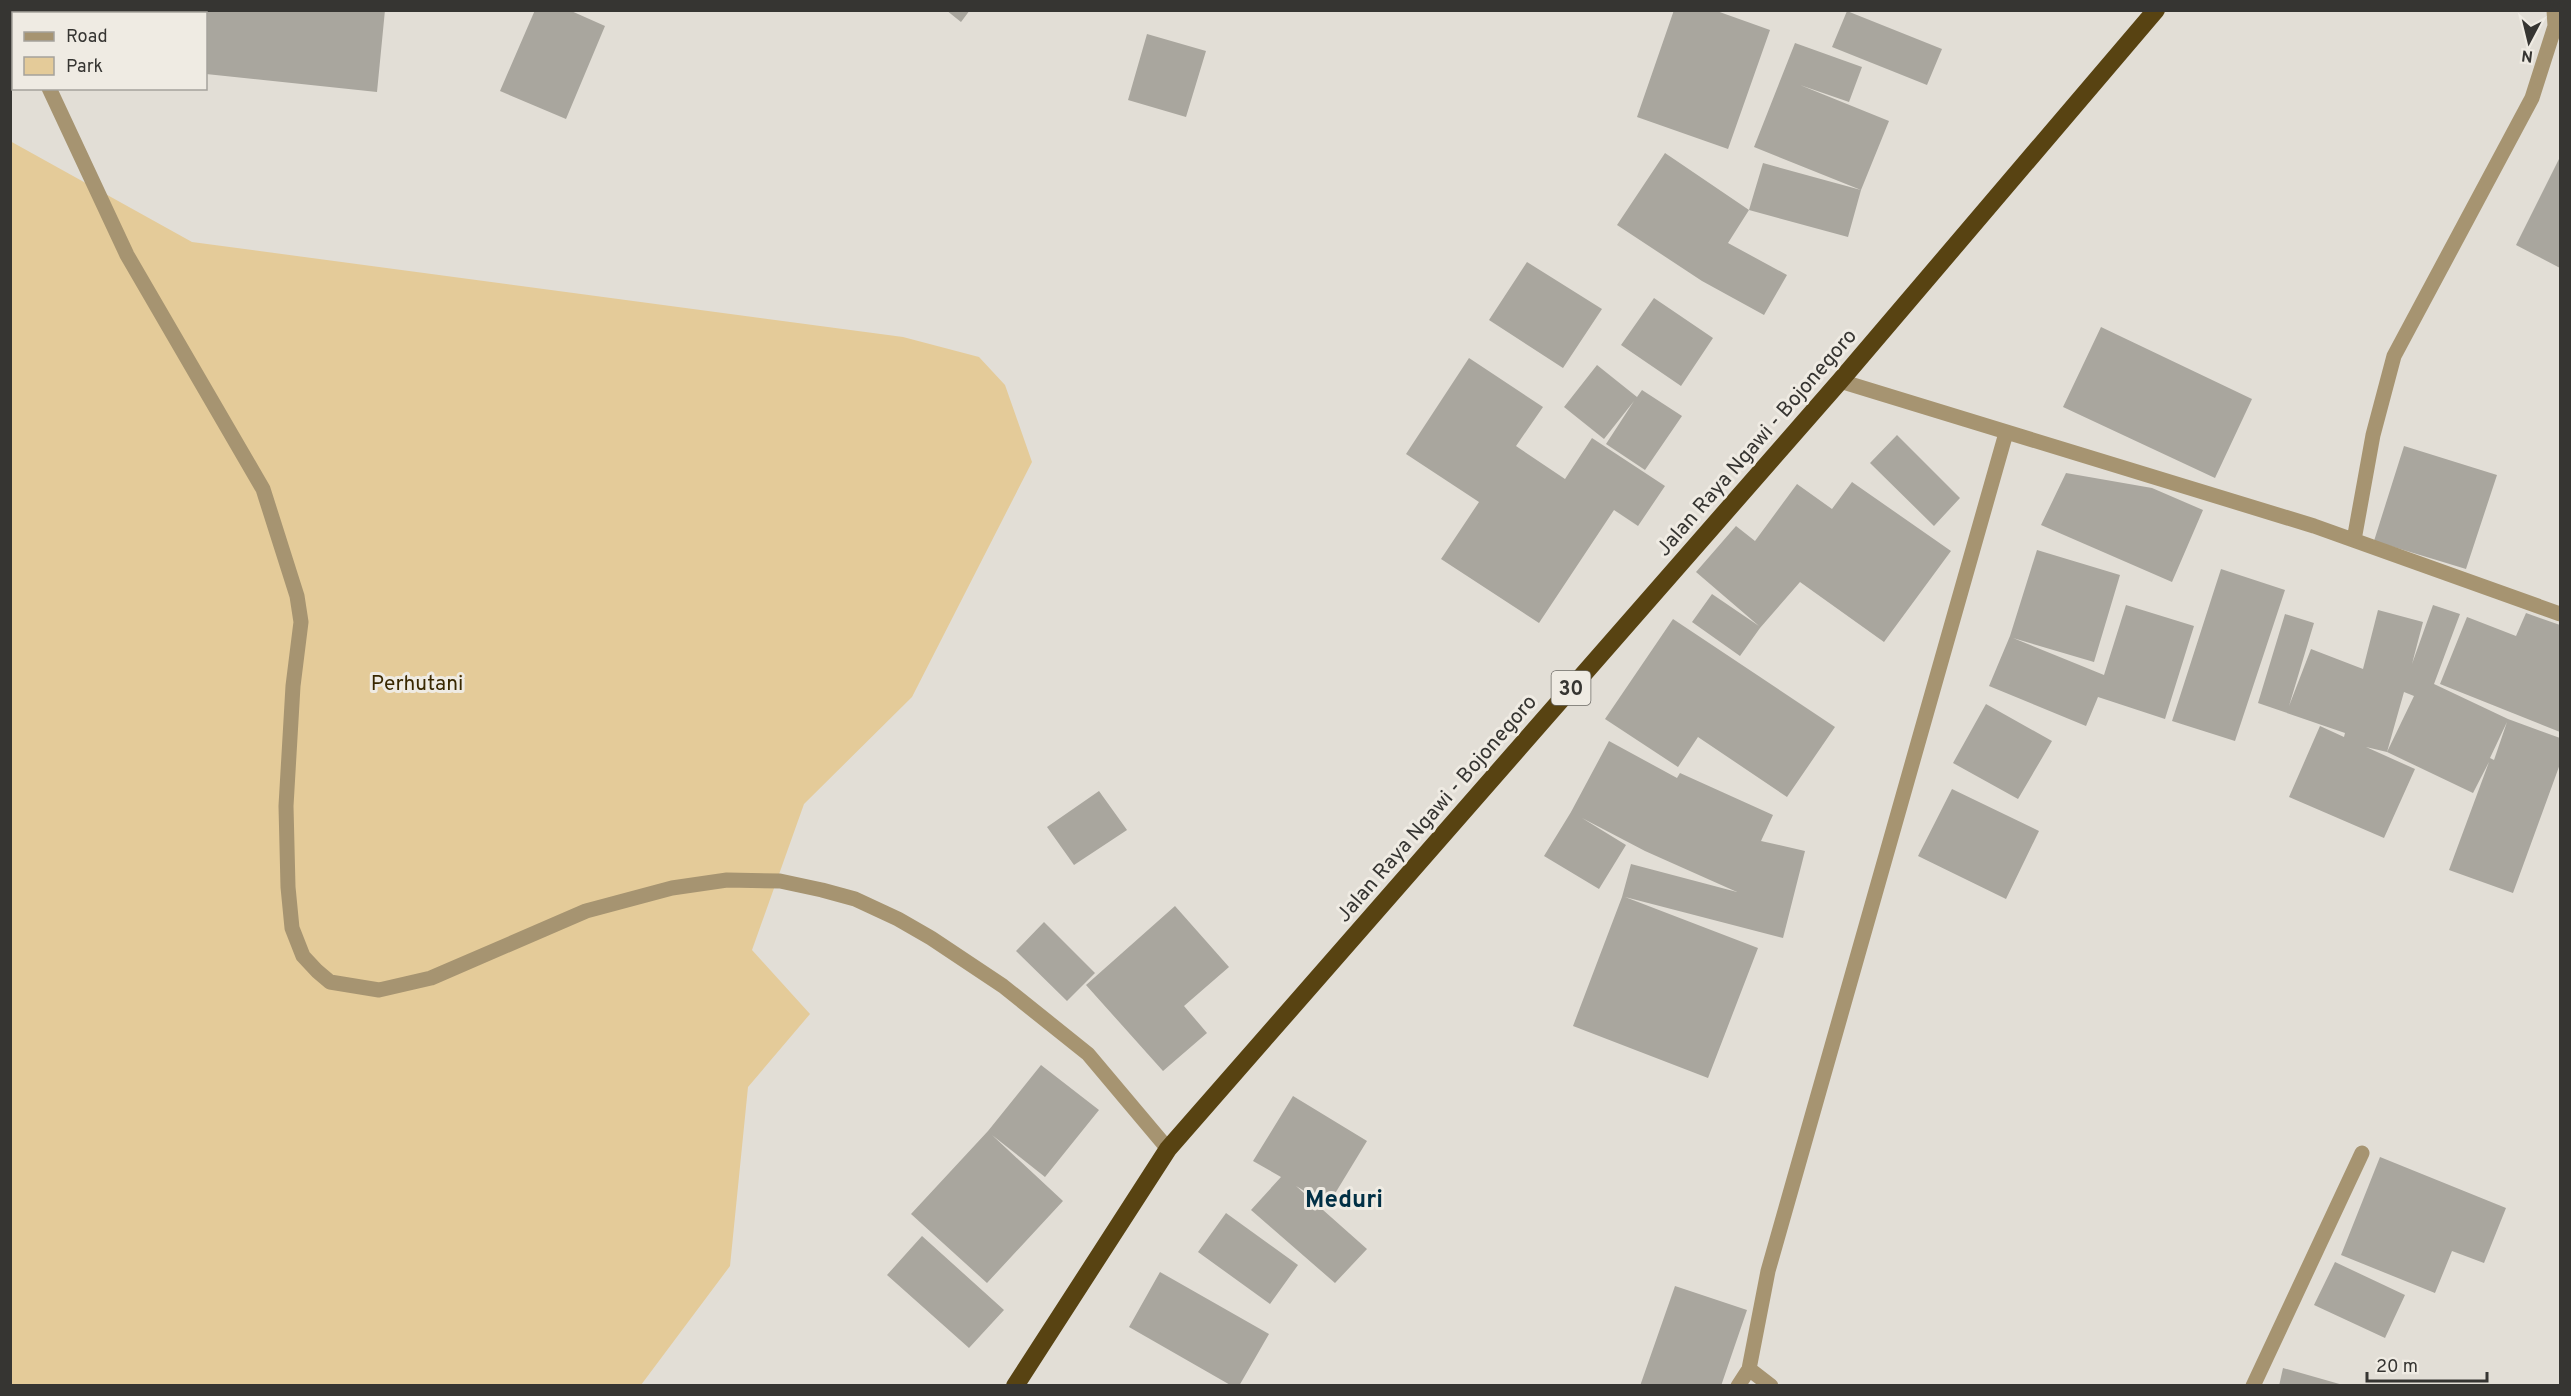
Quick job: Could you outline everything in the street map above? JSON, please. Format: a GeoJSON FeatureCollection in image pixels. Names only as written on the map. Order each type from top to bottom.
{"type":"FeatureCollection","features":[{"type":"Feature","properties":{"kind":"highway","name":"Jalan Raya Ngawi - Bojonegoro"},"geometry":{"type":"LineString","coordinates":[[1015,1386],[1168,1149],[1840,381],[2156,10]]}},
{"type":"Feature","properties":{"kind":"street"},"geometry":{"type":"LineString","coordinates":[[2354,540],[2373,435],[2394,356],[2532,98],[2555,26],[2554,10]]}},
{"type":"Feature","properties":{"kind":"street"},"geometry":{"type":"LineString","coordinates":[[50,90],[127,255],[263,489],[297,596],[300,622],[293,686],[286,806],[288,886],[292,928],[303,956],[317,970],[330,981],[379,990],[431,978],[586,911],[672,888],[726,880],[780,881],[812,887],[855,899],[898,920],[931,938],[1003,986],[1088,1054],[1168,1149]]}},
{"type":"Feature","properties":{"kind":"street"},"geometry":{"type":"LineString","coordinates":[[1840,381],[2354,540],[2560,614]]}},
{"type":"Feature","properties":{"kind":"street"},"geometry":{"type":"LineString","coordinates":[[1738,1386],[1749,1369],[1768,1271],[2006,433]]}},
{"type":"Feature","properties":{"kind":"street"},"geometry":{"type":"LineString","coordinates":[[2253,1386],[2362,1153]]}},
{"type":"Feature","properties":{"kind":"street"},"geometry":{"type":"LineString","coordinates":[[1749,1369],[1771,1386]]}},
{"type":"Feature","properties":{"kind":"green space","name":"Perhutani"},"geometry":{"type":"Polygon","coordinates":[[[10,141],[192,242],[903,337],[979,357],[1005,385],[1032,462],[912,697],[804,804],[752,950],[810,1014],[748,1087],[730,1266],[641,1385],[11,1385],[10,141]]]}},
{"type":"Feature","properties":{"kind":"building"},"geometry":{"type":"Polygon","coordinates":[[[202,10],[385,10],[377,92],[207,74],[207,12],[202,12],[202,10]]]}},
{"type":"Feature","properties":{"kind":"building"},"geometry":{"type":"Polygon","coordinates":[[[535,10],[569,10],[605,26],[566,119],[500,91],[535,10]]]}},
{"type":"Feature","properties":{"kind":"building"},"geometry":{"type":"Polygon","coordinates":[[[946,10],[970,10],[961,22],[946,10]]]}},
{"type":"Feature","properties":{"kind":"building"},"geometry":{"type":"Polygon","coordinates":[[[1674,10],[1714,10],[1770,30],[1728,149],[1637,117],[1674,10]]]}},
{"type":"Feature","properties":{"kind":"building"},"geometry":{"type":"Polygon","coordinates":[[[1847,11],[1942,49],[1927,85],[1832,47],[1847,11]]]}},
{"type":"Feature","properties":{"kind":"building"},"geometry":{"type":"Polygon","coordinates":[[[1147,34],[1206,51],[1186,117],[1128,100],[1147,34]]]}},
{"type":"Feature","properties":{"kind":"building"},"geometry":{"type":"Polygon","coordinates":[[[1795,43],[1862,67],[1849,102],[1800,85],[1889,121],[1861,190],[1754,147],[1795,43]]]}},
{"type":"Feature","properties":{"kind":"building"},"geometry":{"type":"Polygon","coordinates":[[[1665,153],[1749,210],[1728,243],[1787,275],[1764,315],[1702,281],[1617,225],[1665,153]]]}},
{"type":"Feature","properties":{"kind":"building"},"geometry":{"type":"Polygon","coordinates":[[[2560,157],[2560,268],[2516,245],[2560,157]]]}},
{"type":"Feature","properties":{"kind":"building"},"geometry":{"type":"Polygon","coordinates":[[[1763,163],[1861,190],[1848,237],[1749,210],[1763,163]]]}},
{"type":"Feature","properties":{"kind":"building"},"geometry":{"type":"Polygon","coordinates":[[[1527,262],[1602,309],[1563,368],[1489,320],[1527,262]]]}},
{"type":"Feature","properties":{"kind":"building"},"geometry":{"type":"Polygon","coordinates":[[[1654,298],[1713,338],[1681,386],[1621,345],[1654,298]]]}},
{"type":"Feature","properties":{"kind":"building"},"geometry":{"type":"Polygon","coordinates":[[[2101,327],[2252,399],[2215,478],[2063,407],[2101,327]]]}},
{"type":"Feature","properties":{"kind":"building"},"geometry":{"type":"Polygon","coordinates":[[[1469,358],[1543,407],[1516,446],[1565,479],[1592,438],[1665,486],[1638,526],[1614,510],[1539,623],[1441,559],[1479,502],[1406,454],[1469,358]]]}},
{"type":"Feature","properties":{"kind":"building"},"geometry":{"type":"Polygon","coordinates":[[[1597,365],[1637,397],[1642,390],[1682,416],[1645,470],[1606,444],[1634,401],[1604,439],[1564,407],[1597,365]]]}},
{"type":"Feature","properties":{"kind":"building"},"geometry":{"type":"Polygon","coordinates":[[[1897,435],[1960,498],[1934,526],[1870,463],[1897,435]]]}},
{"type":"Feature","properties":{"kind":"building"},"geometry":{"type":"Polygon","coordinates":[[[2404,446],[2497,475],[2466,569],[2374,541],[2404,446]]]}},
{"type":"Feature","properties":{"kind":"building"},"geometry":{"type":"Polygon","coordinates":[[[2066,473],[2152,488],[2203,510],[2172,582],[2041,525],[2066,473]]]}},
{"type":"Feature","properties":{"kind":"building"},"geometry":{"type":"Polygon","coordinates":[[[1852,482],[1951,551],[1884,642],[1800,582],[1760,628],[1740,656],[1692,622],[1712,594],[1759,626],[1696,572],[1736,526],[1755,541],[1797,484],[1832,509],[1852,482]]]}},
{"type":"Feature","properties":{"kind":"building"},"geometry":{"type":"Polygon","coordinates":[[[2037,550],[2120,575],[2094,662],[2013,638],[2104,675],[2126,605],[2194,626],[2165,719],[2098,697],[2086,726],[1989,686],[2010,636],[2037,550]]]}},
{"type":"Feature","properties":{"kind":"building"},"geometry":{"type":"Polygon","coordinates":[[[2221,569],[2285,590],[2235,741],[2172,721],[2221,569]]]}},
{"type":"Feature","properties":{"kind":"building"},"geometry":{"type":"Polygon","coordinates":[[[2433,605],[2460,614],[2434,684],[2508,719],[2560,738],[2560,764],[2513,893],[2449,870],[2489,762],[2473,793],[2387,752],[2366,747],[2415,769],[2384,838],[2289,797],[2320,726],[2344,737],[2345,733],[2258,703],[2285,614],[2314,623],[2289,706],[2311,649],[2363,669],[2378,610],[2423,622],[2412,664],[2433,605]],[[2404,692],[2387,752],[2414,696],[2404,692]],[[2507,722],[2490,758],[2494,760],[2507,722]]]}},
{"type":"Feature","properties":{"kind":"building"},"geometry":{"type":"Polygon","coordinates":[[[2526,613],[2560,625],[2560,732],[2440,684],[2467,617],[2516,636],[2526,613]]]}},
{"type":"Feature","properties":{"kind":"building"},"geometry":{"type":"Polygon","coordinates":[[[1673,619],[1835,727],[1787,797],[1698,737],[1678,767],[1605,719],[1673,619]]]}},
{"type":"Feature","properties":{"kind":"building"},"geometry":{"type":"Polygon","coordinates":[[[1986,704],[2052,741],[2018,799],[1953,763],[1986,704]]]}},
{"type":"Feature","properties":{"kind":"building"},"geometry":{"type":"Polygon","coordinates":[[[1609,741],[1677,778],[1680,773],[1773,815],[1761,841],[1805,851],[1783,938],[1625,897],[1758,948],[1708,1078],[1573,1026],[1622,897],[1631,864],[1737,892],[1645,851],[1582,818],[1626,845],[1599,889],[1544,856],[1571,812],[1609,741]]]}},
{"type":"Feature","properties":{"kind":"building"},"geometry":{"type":"Polygon","coordinates":[[[1952,789],[2039,831],[2006,899],[1918,856],[1952,789]]]}},
{"type":"Feature","properties":{"kind":"building"},"geometry":{"type":"Polygon","coordinates":[[[1099,791],[1127,830],[1074,865],[1047,827],[1099,791]]]}},
{"type":"Feature","properties":{"kind":"building"},"geometry":{"type":"Polygon","coordinates":[[[1175,906],[1229,967],[1184,1006],[1207,1033],[1163,1071],[1086,985],[1175,906]]]}},
{"type":"Feature","properties":{"kind":"building"},"geometry":{"type":"Polygon","coordinates":[[[1044,922],[1095,973],[1067,1001],[1016,951],[1044,922]]]}},
{"type":"Feature","properties":{"kind":"building"},"geometry":{"type":"Polygon","coordinates":[[[1041,1065],[1099,1110],[1045,1177],[992,1135],[1063,1201],[987,1283],[911,1214],[988,1131],[1041,1065]]]}},
{"type":"Feature","properties":{"kind":"building"},"geometry":{"type":"Polygon","coordinates":[[[1293,1096],[1367,1141],[1328,1205],[1296,1186],[1367,1249],[1335,1283],[1251,1210],[1281,1177],[1253,1161],[1293,1096]]]}},
{"type":"Feature","properties":{"kind":"building"},"geometry":{"type":"Polygon","coordinates":[[[2380,1157],[2506,1208],[2484,1263],[2452,1251],[2435,1293],[2341,1255],[2380,1157]]]}},
{"type":"Feature","properties":{"kind":"building"},"geometry":{"type":"Polygon","coordinates":[[[1226,1213],[1298,1265],[1270,1304],[1198,1252],[1226,1213]]]}},
{"type":"Feature","properties":{"kind":"building"},"geometry":{"type":"Polygon","coordinates":[[[922,1236],[1004,1310],[969,1348],[887,1275],[922,1236]]]}},
{"type":"Feature","properties":{"kind":"building"},"geometry":{"type":"Polygon","coordinates":[[[2335,1262],[2405,1295],[2385,1338],[2314,1305],[2335,1262]]]}},
{"type":"Feature","properties":{"kind":"building"},"geometry":{"type":"Polygon","coordinates":[[[1160,1272],[1269,1334],[1239,1386],[1232,1386],[1129,1327],[1160,1272]]]}},
{"type":"Feature","properties":{"kind":"building"},"geometry":{"type":"Polygon","coordinates":[[[1675,1286],[1747,1310],[1721,1386],[1640,1386],[1675,1286]]]}},
{"type":"Feature","properties":{"kind":"building"},"geometry":{"type":"Polygon","coordinates":[[[2283,1368],[2343,1385],[2343,1386],[2279,1386],[2283,1368]]]}},
{"type":"Feature","properties":{"kind":"district","name":"Meduri"},"geometry":{"type":"Point","coordinates":[1344,1199]}}]}
